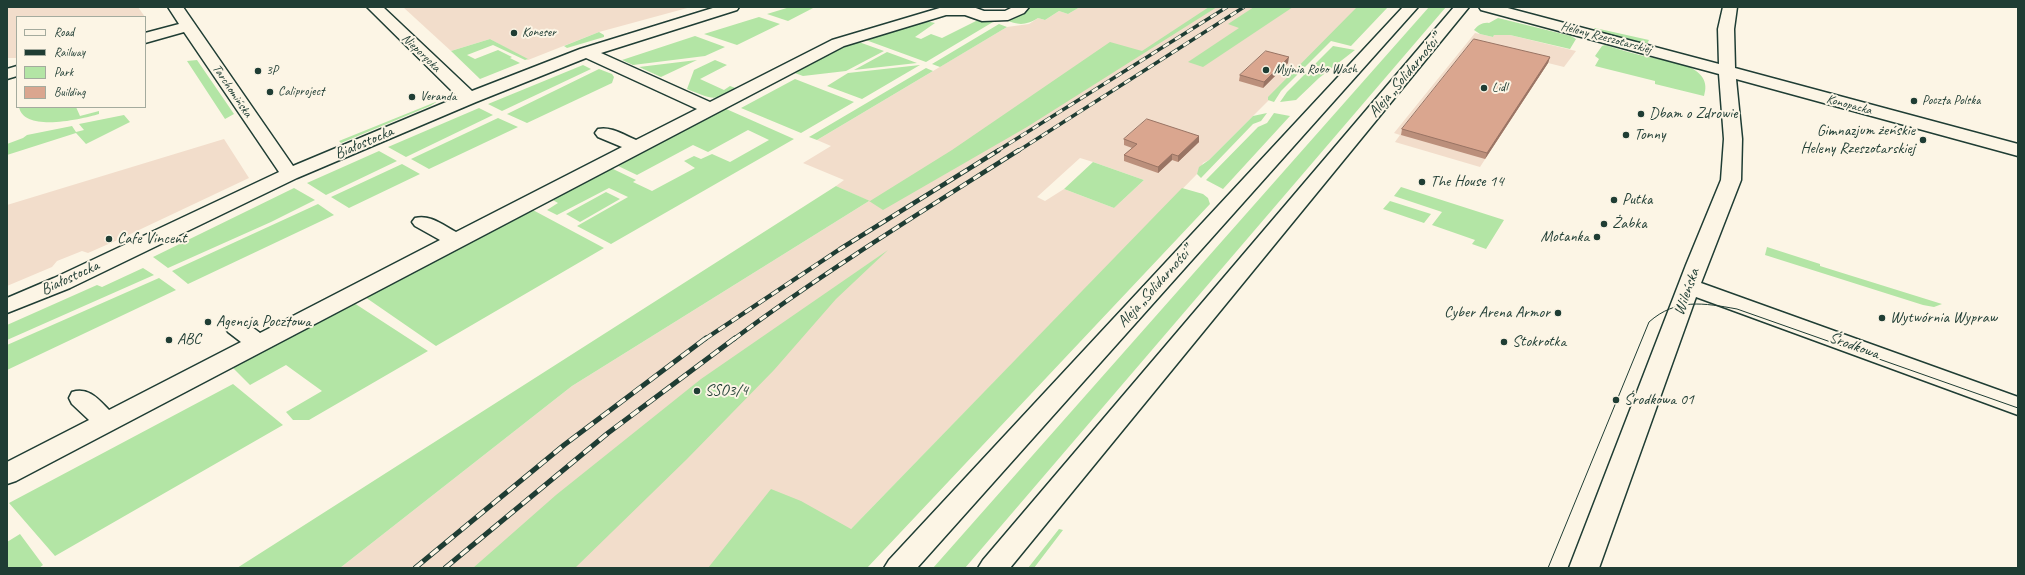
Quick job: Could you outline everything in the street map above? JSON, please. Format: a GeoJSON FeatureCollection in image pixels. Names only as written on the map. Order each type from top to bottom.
{"type":"FeatureCollection","features":[{"type":"Feature","properties":{"kind":"street","name":"Tarchomińska"},"geometry":{"type":"LineString","coordinates":[[175,7],[276,157],[290,174]]}},
{"type":"Feature","properties":{"kind":"street","name":"Nieporęcka"},"geometry":{"type":"LineString","coordinates":[[374,7],[470,98]]}},
{"type":"Feature","properties":{"kind":"street","name":"Białostocka"},"geometry":{"type":"LineString","coordinates":[[7,306],[62,283],[290,174],[470,98],[586,52],[732,7]]}},
{"type":"Feature","properties":{"kind":"street"},"geometry":{"type":"LineString","coordinates":[[7,474],[709,108],[838,43],[945,11],[966,8],[982,16],[998,16],[1008,15],[1022,7]]}},
{"type":"Feature","properties":{"kind":"street","name":"Aleja „Solidarności”"},"geometry":{"type":"LineString","coordinates":[[899,568],[1411,7]]}},
{"type":"Feature","properties":{"kind":"street","name":"Aleja „Solidarności”"},"geometry":{"type":"LineString","coordinates":[[993,568],[1462,7]]}},
{"type":"Feature","properties":{"kind":"street","name":"Heleny Rzeszotarskiej"},"geometry":{"type":"LineString","coordinates":[[1486,7],[1727,71]]}},
{"type":"Feature","properties":{"kind":"street","name":"Wileńska"},"geometry":{"type":"LineString","coordinates":[[1584,568],[1731,180],[1733,139],[1727,71],[1726,29],[1730,7]]}},
{"type":"Feature","properties":{"kind":"street"},"geometry":{"type":"LineString","coordinates":[[146,38],[189,26]]}},
{"type":"Feature","properties":{"kind":"street"},"geometry":{"type":"LineString","coordinates":[[586,52],[709,108]]}},
{"type":"Feature","properties":{"kind":"street","name":"Konopacka"},"geometry":{"type":"LineString","coordinates":[[1727,71],[2018,150]]}},
{"type":"Feature","properties":{"kind":"street"},"geometry":{"type":"LineString","coordinates":[[604,134],[636,146]]}},
{"type":"Feature","properties":{"kind":"street"},"geometry":{"type":"LineString","coordinates":[[422,222],[455,240]]}},
{"type":"Feature","properties":{"kind":"street","name":"Środkowa"},"geometry":{"type":"LineString","coordinates":[[1690,287],[2018,406]]}},
{"type":"Feature","properties":{"kind":"street"},"geometry":{"type":"LineString","coordinates":[[236,327],[258,343]]}},
{"type":"Feature","properties":{"kind":"street"},"geometry":{"type":"LineString","coordinates":[[81,398],[106,422]]}},
{"type":"Feature","properties":{"kind":"shaded area"},"geometry":{"type":"Polygon","coordinates":[[[7,7],[138,7],[144,16],[16,16],[16,58],[7,58],[7,7]]]}},
{"type":"Feature","properties":{"kind":"shaded area","name":"Koneser"},"geometry":{"type":"Polygon","coordinates":[[[403,7],[691,7],[599,32],[528,60],[490,39],[451,51],[403,7]]]}},
{"type":"Feature","properties":{"kind":"shaded area"},"geometry":{"type":"Polygon","coordinates":[[[1080,7],[1362,7],[1209,160],[1203,163],[1197,174],[813,568],[340,568],[572,386],[869,201],[836,186],[844,180],[803,163],[831,146],[817,140],[1007,27],[1029,24],[1038,18],[1045,20],[1059,11],[1068,14],[1080,7]],[[1080,158],[1037,197],[1045,201],[1064,189],[1114,208],[1144,180],[1080,158]]]}},
{"type":"Feature","properties":{"kind":"shaded area","name":"Lidl"},"geometry":{"type":"Polygon","coordinates":[[[1475,33],[1493,37],[1494,35],[1510,35],[1576,51],[1564,67],[1548,63],[1480,167],[1395,142],[1400,135],[1394,133],[1475,33]]]}},
{"type":"Feature","properties":{"kind":"shaded area"},"geometry":{"type":"Polygon","coordinates":[[[224,139],[249,178],[122,238],[88,253],[82,251],[57,261],[52,267],[7,286],[7,205],[224,139]]]}},
{"type":"Feature","properties":{"kind":"green space"},"geometry":{"type":"Polygon","coordinates":[[[790,7],[815,7],[788,21],[767,14],[790,7]]]}},
{"type":"Feature","properties":{"kind":"green space"},"geometry":{"type":"Polygon","coordinates":[[[1080,7],[1068,14],[1059,11],[1045,20],[1038,18],[1022,24],[1005,20],[1026,8],[1080,7]]]}},
{"type":"Feature","properties":{"kind":"green space"},"geometry":{"type":"Polygon","coordinates":[[[1209,7],[1217,7],[1027,127],[883,210],[869,201],[572,386],[340,568],[237,568],[836,186],[870,201],[952,150],[1110,42],[1142,51],[1209,7]]]}},
{"type":"Feature","properties":{"kind":"green space"},"geometry":{"type":"Polygon","coordinates":[[[1254,7],[1293,7],[1203,67],[1188,62],[1239,28],[1228,24],[1254,7]]]}},
{"type":"Feature","properties":{"kind":"green space"},"geometry":{"type":"Polygon","coordinates":[[[1357,7],[1388,7],[1351,46],[1331,41],[1281,91],[1274,102],[1268,100],[1268,97],[1357,7]]]}},
{"type":"Feature","properties":{"kind":"green space"},"geometry":{"type":"Polygon","coordinates":[[[1429,7],[1446,7],[965,568],[933,568],[1429,7]]]}},
{"type":"Feature","properties":{"kind":"green space"},"geometry":{"type":"Polygon","coordinates":[[[759,17],[780,24],[737,45],[704,34],[759,17]]]}},
{"type":"Feature","properties":{"kind":"green space"},"geometry":{"type":"Polygon","coordinates":[[[982,18],[993,22],[926,62],[863,39],[926,21],[935,23],[915,37],[921,39],[931,34],[942,38],[982,18]]]}},
{"type":"Feature","properties":{"kind":"green space"},"geometry":{"type":"Polygon","coordinates":[[[1498,18],[1571,36],[1576,39],[1570,49],[1510,35],[1494,35],[1493,37],[1480,34],[1474,30],[1481,24],[1489,23],[1498,18]]]}},
{"type":"Feature","properties":{"kind":"green space"},"geometry":{"type":"Polygon","coordinates":[[[999,24],[1007,27],[940,67],[932,64],[999,24]]]}},
{"type":"Feature","properties":{"kind":"green space"},"geometry":{"type":"Polygon","coordinates":[[[1595,28],[1649,40],[1647,44],[1593,30],[1595,28]]]}},
{"type":"Feature","properties":{"kind":"green space"},"geometry":{"type":"Polygon","coordinates":[[[599,32],[604,35],[604,37],[567,48],[564,46],[599,32]]]}},
{"type":"Feature","properties":{"kind":"green space"},"geometry":{"type":"Polygon","coordinates":[[[695,36],[725,47],[705,56],[633,65],[622,60],[695,36]]]}},
{"type":"Feature","properties":{"kind":"green space"},"geometry":{"type":"Polygon","coordinates":[[[490,39],[528,59],[525,60],[493,45],[467,55],[475,59],[498,50],[520,63],[480,79],[451,51],[490,39]]]}},
{"type":"Feature","properties":{"kind":"green space"},"geometry":{"type":"Polygon","coordinates":[[[856,41],[884,51],[846,71],[803,76],[792,72],[844,45],[856,41]]]}},
{"type":"Feature","properties":{"kind":"green space"},"geometry":{"type":"Polygon","coordinates":[[[1605,45],[1623,51],[1671,61],[1690,67],[1698,72],[1703,78],[1706,86],[1704,96],[1655,84],[1655,81],[1595,66],[1599,59],[1595,56],[1602,46],[1605,45]]]}},
{"type":"Feature","properties":{"kind":"green space"},"geometry":{"type":"Polygon","coordinates":[[[1333,46],[1355,50],[1319,78],[1296,100],[1280,102],[1287,92],[1333,46]]]}},
{"type":"Feature","properties":{"kind":"green space"},"geometry":{"type":"Polygon","coordinates":[[[887,52],[917,63],[854,70],[887,52]]]}},
{"type":"Feature","properties":{"kind":"green space"},"geometry":{"type":"Polygon","coordinates":[[[197,60],[234,114],[225,119],[187,61],[197,60]]]}},
{"type":"Feature","properties":{"kind":"green space"},"geometry":{"type":"Polygon","coordinates":[[[697,60],[661,77],[639,67],[697,60]]]}},
{"type":"Feature","properties":{"kind":"green space"},"geometry":{"type":"Polygon","coordinates":[[[715,60],[727,65],[700,79],[724,90],[730,86],[738,89],[723,96],[712,98],[687,89],[694,70],[715,60]]]}},
{"type":"Feature","properties":{"kind":"green space"},"geometry":{"type":"Polygon","coordinates":[[[583,65],[591,69],[502,111],[488,104],[583,65]]]}},
{"type":"Feature","properties":{"kind":"green space"},"geometry":{"type":"Polygon","coordinates":[[[920,65],[862,99],[827,86],[848,73],[920,65]]]}},
{"type":"Feature","properties":{"kind":"green space"},"geometry":{"type":"Polygon","coordinates":[[[926,68],[933,71],[817,140],[809,137],[926,68]]]}},
{"type":"Feature","properties":{"kind":"green space"},"geometry":{"type":"Polygon","coordinates":[[[599,69],[612,74],[614,77],[612,83],[527,123],[507,114],[599,69]]]}},
{"type":"Feature","properties":{"kind":"green space"},"geometry":{"type":"Polygon","coordinates":[[[795,79],[854,102],[801,133],[741,108],[795,79]]]}},
{"type":"Feature","properties":{"kind":"green space"},"geometry":{"type":"Polygon","coordinates":[[[438,101],[430,106],[341,143],[339,141],[438,101]]]}},
{"type":"Feature","properties":{"kind":"green space"},"geometry":{"type":"Polygon","coordinates":[[[20,108],[76,108],[80,116],[99,111],[99,114],[80,119],[54,122],[31,120],[23,115],[20,108]]]}},
{"type":"Feature","properties":{"kind":"green space"},"geometry":{"type":"Polygon","coordinates":[[[479,108],[493,115],[406,157],[388,147],[479,108]]]}},
{"type":"Feature","properties":{"kind":"green space"},"geometry":{"type":"Polygon","coordinates":[[[724,108],[794,139],[611,244],[577,226],[628,197],[609,188],[557,215],[547,210],[558,203],[551,199],[611,168],[636,180],[633,182],[652,191],[695,168],[684,161],[694,156],[701,159],[712,154],[730,162],[769,140],[748,130],[708,152],[693,145],[637,175],[616,165],[724,108]]]}},
{"type":"Feature","properties":{"kind":"green space"},"geometry":{"type":"Polygon","coordinates":[[[1267,113],[1261,121],[1253,124],[1201,178],[1197,174],[1199,167],[1209,160],[1253,116],[1267,113]]]}},
{"type":"Feature","properties":{"kind":"green space"},"geometry":{"type":"Polygon","coordinates":[[[1274,113],[1290,116],[1223,189],[1206,180],[1258,127],[1267,123],[1274,113]]]}},
{"type":"Feature","properties":{"kind":"green space"},"geometry":{"type":"Polygon","coordinates":[[[124,115],[130,122],[86,144],[76,133],[7,155],[7,144],[27,135],[72,126],[76,132],[84,130],[79,124],[124,115]]]}},
{"type":"Feature","properties":{"kind":"green space"},"geometry":{"type":"Polygon","coordinates":[[[498,118],[518,127],[429,169],[411,159],[498,118]]]}},
{"type":"Feature","properties":{"kind":"green space"},"geometry":{"type":"Polygon","coordinates":[[[379,151],[397,161],[326,195],[307,183],[379,151]]]}},
{"type":"Feature","properties":{"kind":"green space"},"geometry":{"type":"Polygon","coordinates":[[[1093,162],[1144,180],[1114,208],[1064,189],[1093,162]]]}},
{"type":"Feature","properties":{"kind":"green space"},"geometry":{"type":"Polygon","coordinates":[[[402,164],[420,174],[349,208],[331,197],[402,164]]]}},
{"type":"Feature","properties":{"kind":"green space"},"geometry":{"type":"Polygon","coordinates":[[[1401,187],[1504,220],[1486,249],[1472,244],[1475,240],[1432,225],[1442,212],[1394,196],[1401,187]]]}},
{"type":"Feature","properties":{"kind":"green space"},"geometry":{"type":"Polygon","coordinates":[[[294,188],[315,200],[271,222],[168,268],[153,257],[294,188]]]}},
{"type":"Feature","properties":{"kind":"green space"},"geometry":{"type":"Polygon","coordinates":[[[1182,188],[1203,194],[1208,198],[1210,204],[867,568],[708,568],[771,489],[801,501],[851,529],[1182,188]]]}},
{"type":"Feature","properties":{"kind":"green space"},"geometry":{"type":"Polygon","coordinates":[[[606,192],[620,199],[580,222],[566,214],[606,192]]]}},
{"type":"Feature","properties":{"kind":"green space"},"geometry":{"type":"Polygon","coordinates":[[[1390,201],[1431,214],[1424,223],[1383,209],[1390,201]]]}},
{"type":"Feature","properties":{"kind":"green space"},"geometry":{"type":"Polygon","coordinates":[[[318,204],[334,215],[188,284],[172,271],[318,204]]]}},
{"type":"Feature","properties":{"kind":"green space"},"geometry":{"type":"Polygon","coordinates":[[[531,209],[604,248],[436,346],[365,297],[531,209]]]}},
{"type":"Feature","properties":{"kind":"green space"},"geometry":{"type":"Polygon","coordinates":[[[1767,247],[1820,264],[1820,266],[1942,304],[1934,307],[1923,305],[1765,255],[1767,247]]]}},
{"type":"Feature","properties":{"kind":"green space"},"geometry":{"type":"Polygon","coordinates":[[[888,250],[836,299],[774,370],[687,459],[575,568],[473,568],[556,495],[701,379],[888,250]]]}},
{"type":"Feature","properties":{"kind":"green space"},"geometry":{"type":"Polygon","coordinates":[[[143,268],[154,275],[7,340],[7,325],[97,285],[102,287],[143,268]]]}},
{"type":"Feature","properties":{"kind":"green space"},"geometry":{"type":"Polygon","coordinates":[[[159,278],[176,290],[7,370],[7,345],[159,278]]]}},
{"type":"Feature","properties":{"kind":"green space"},"geometry":{"type":"Polygon","coordinates":[[[354,303],[428,351],[309,420],[293,420],[286,412],[322,391],[286,365],[250,385],[233,368],[354,303]]]}},
{"type":"Feature","properties":{"kind":"green space"},"geometry":{"type":"Polygon","coordinates":[[[233,384],[283,425],[55,556],[9,503],[233,384]]]}},
{"type":"Feature","properties":{"kind":"green space"},"geometry":{"type":"Polygon","coordinates":[[[1059,529],[1063,530],[1034,568],[1028,568],[1059,529]]]}},
{"type":"Feature","properties":{"kind":"green space"},"geometry":{"type":"Polygon","coordinates":[[[20,534],[43,565],[39,568],[7,568],[7,542],[20,534]]]}},
{"type":"Feature","properties":{"kind":"building","name":"Lidl"},"geometry":{"type":"Polygon","coordinates":[[[1474,39],[1550,57],[1487,153],[1402,129],[1474,39]]]}},
{"type":"Feature","properties":{"kind":"building"},"geometry":{"type":"Polygon","coordinates":[[[1266,51],[1289,57],[1264,82],[1240,75],[1266,51]]]}},
{"type":"Feature","properties":{"kind":"building"},"geometry":{"type":"Polygon","coordinates":[[[1147,119],[1199,136],[1178,156],[1172,154],[1158,167],[1124,155],[1137,144],[1124,139],[1147,119]]]}},
{"type":"Feature","properties":{"kind":"tram line"},"geometry":{"type":"LineString","coordinates":[[1548,568],[1649,322],[1659,314],[1670,309],[1691,304],[1713,305],[1737,309],[2018,408]]}},
{"type":"Feature","properties":{"kind":"railway"},"geometry":{"type":"LineString","coordinates":[[997,151],[1227,7]]}},
{"type":"Feature","properties":{"kind":"railway"},"geometry":{"type":"LineString","coordinates":[[1018,151],[1244,7]]}},
{"type":"Feature","properties":{"kind":"railway"},"geometry":{"type":"LineString","coordinates":[[705,339],[840,249],[999,150]]}},
{"type":"Feature","properties":{"kind":"railway"},"geometry":{"type":"LineString","coordinates":[[734,339],[839,265],[1019,150]]}},
{"type":"Feature","properties":{"kind":"railway"},"geometry":{"type":"LineString","coordinates":[[415,568],[564,445],[706,338]]}},
{"type":"Feature","properties":{"kind":"railway"},"geometry":{"type":"LineString","coordinates":[[445,568],[608,433],[735,338]]}},
{"type":"Feature","properties":{"kind":"place","name":"Koneser"},"geometry":{"type":"Point","coordinates":[514,33]}},
{"type":"Feature","properties":{"kind":"place","name":"Myjnia Robo Wash"},"geometry":{"type":"Point","coordinates":[1266,70]}},
{"type":"Feature","properties":{"kind":"place","name":"3P"},"geometry":{"type":"Point","coordinates":[258,71]}},
{"type":"Feature","properties":{"kind":"place","name":"Lidl"},"geometry":{"type":"Point","coordinates":[1484,88]}},
{"type":"Feature","properties":{"kind":"place","name":"Caliproject"},"geometry":{"type":"Point","coordinates":[270,92]}},
{"type":"Feature","properties":{"kind":"place","name":"Veranda"},"geometry":{"type":"Point","coordinates":[412,97]}},
{"type":"Feature","properties":{"kind":"place","name":"Poczta Polska"},"geometry":{"type":"Point","coordinates":[1914,101]}},
{"type":"Feature","properties":{"kind":"place","name":"Dbam o Zdrowie"},"geometry":{"type":"Point","coordinates":[1641,114]}},
{"type":"Feature","properties":{"kind":"place","name":"Tonny"},"geometry":{"type":"Point","coordinates":[1626,135]}},
{"type":"Feature","properties":{"kind":"place","name":"Gimnazjum żeńskie Heleny Rzeszotarskiej"},"geometry":{"type":"Point","coordinates":[1923,140]}},
{"type":"Feature","properties":{"kind":"place","name":"The House 14"},"geometry":{"type":"Point","coordinates":[1422,182]}},
{"type":"Feature","properties":{"kind":"place","name":"Putka"},"geometry":{"type":"Point","coordinates":[1614,200]}},
{"type":"Feature","properties":{"kind":"place","name":"Żabka"},"geometry":{"type":"Point","coordinates":[1604,224]}},
{"type":"Feature","properties":{"kind":"place","name":"Motanka"},"geometry":{"type":"Point","coordinates":[1597,237]}},
{"type":"Feature","properties":{"kind":"place","name":"Cafe Vincent"},"geometry":{"type":"Point","coordinates":[109,239]}},
{"type":"Feature","properties":{"kind":"place","name":"Cyber Arena Armor"},"geometry":{"type":"Point","coordinates":[1558,313]}},
{"type":"Feature","properties":{"kind":"place","name":"Wytwórnia Wypraw"},"geometry":{"type":"Point","coordinates":[1882,318]}},
{"type":"Feature","properties":{"kind":"place","name":"Agencja Pocztowa"},"geometry":{"type":"Point","coordinates":[208,322]}},
{"type":"Feature","properties":{"kind":"place","name":"ABC"},"geometry":{"type":"Point","coordinates":[169,340]}},
{"type":"Feature","properties":{"kind":"place","name":"Stokrotka"},"geometry":{"type":"Point","coordinates":[1504,342]}},
{"type":"Feature","properties":{"kind":"place","name":"SSO3/4"},"geometry":{"type":"Point","coordinates":[697,391]}},
{"type":"Feature","properties":{"kind":"place","name":"Środkowa 01"},"geometry":{"type":"Point","coordinates":[1616,400]}}]}
